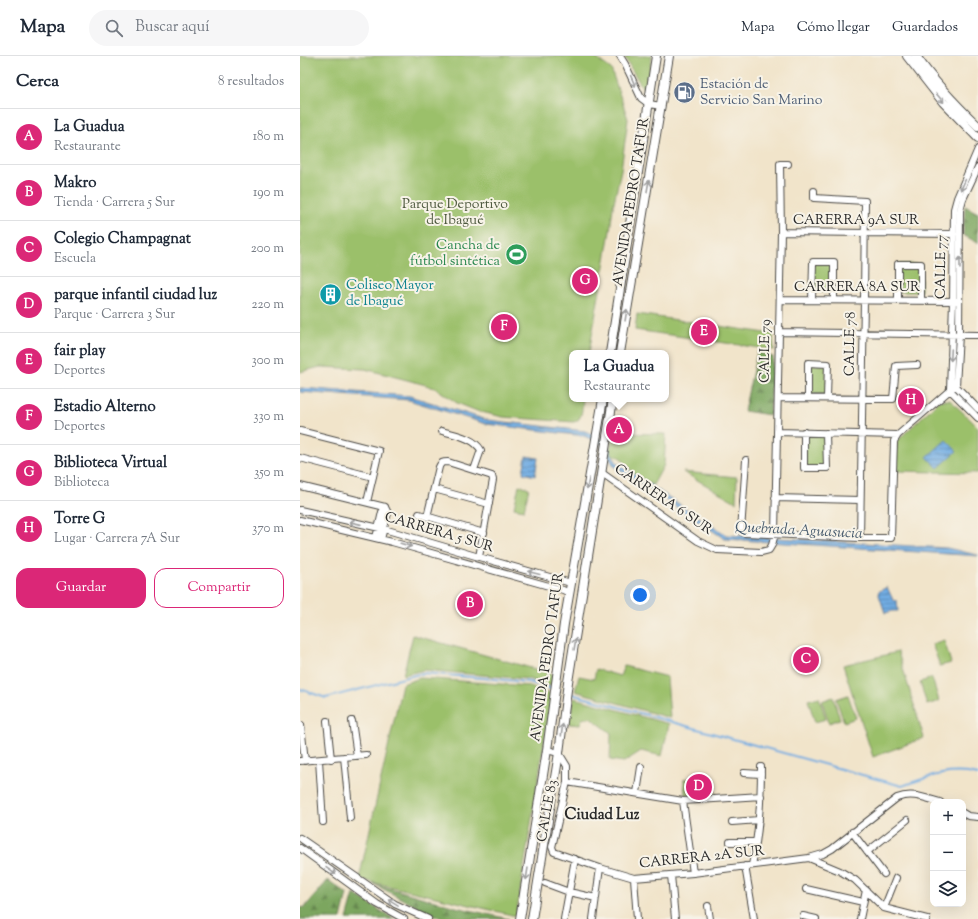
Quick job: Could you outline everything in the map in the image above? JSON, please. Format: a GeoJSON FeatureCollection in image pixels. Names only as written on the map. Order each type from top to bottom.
{"type":"FeatureCollection","features":[{"type":"Feature","properties":{"kind":"main road","name":"AVENIDA PEDRO TAFUR"},"geometry":{"type":"LineString","coordinates":[[610,350],[656,56]]}},
{"type":"Feature","properties":{"kind":"main road","name":"AVENIDA PEDRO TAFUR"},"geometry":{"type":"LineString","coordinates":[[620,350],[669,56]]}},
{"type":"Feature","properties":{"kind":"main road"},"geometry":{"type":"LineString","coordinates":[[907,56],[943,102],[978,138]]}},
{"type":"Feature","properties":{"kind":"main road"},"geometry":{"type":"LineString","coordinates":[[916,56],[938,85],[978,126]]}},
{"type":"Feature","properties":{"kind":"main road","name":"AVENIDA PEDRO TAFUR"},"geometry":{"type":"LineString","coordinates":[[520,919],[554,705],[564,624],[598,431],[602,402]]}},
{"type":"Feature","properties":{"kind":"main road","name":"AVENIDA PEDRO TAFUR"},"geometry":{"type":"LineString","coordinates":[[532,919],[612,402]]}},
{"type":"Feature","properties":{"kind":"street"},"geometry":{"type":"LineString","coordinates":[[620,56],[640,98],[649,104],[661,106]]}},
{"type":"Feature","properties":{"kind":"street","name":"CALLE 77"},"geometry":{"type":"LineString","coordinates":[[956,386],[956,230],[954,209],[957,198],[978,149]]}},
{"type":"Feature","properties":{"kind":"street","name":"CALLE 79"},"geometry":{"type":"LineString","coordinates":[[775,536],[781,232],[780,164],[788,164]]}},
{"type":"Feature","properties":{"kind":"street","name":"CALLE 77"},"geometry":{"type":"LineString","coordinates":[[956,230],[963,199],[978,167]]}},
{"type":"Feature","properties":{"kind":"street","name":"CALLE 78"},"geometry":{"type":"LineString","coordinates":[[814,191],[814,198],[865,201],[860,538]]}},
{"type":"Feature","properties":{"kind":"street","name":"CARERRA 9A SUR"},"geometry":{"type":"LineString","coordinates":[[781,232],[865,233],[956,230]]}},
{"type":"Feature","properties":{"kind":"street"},"geometry":{"type":"LineString","coordinates":[[812,300],[813,262],[834,262],[834,300]]}},
{"type":"Feature","properties":{"kind":"street"},"geometry":{"type":"LineString","coordinates":[[898,300],[898,264],[921,264],[921,301]]}},
{"type":"Feature","properties":{"kind":"street","name":"CARRERA 8A SUR"},"geometry":{"type":"LineString","coordinates":[[780,300],[956,301]]}},
{"type":"Feature","properties":{"kind":"street"},"geometry":{"type":"LineString","coordinates":[[779,332],[978,335]]}},
{"type":"Feature","properties":{"kind":"street","name":"CALLE 77"},"geometry":{"type":"LineString","coordinates":[[950,390],[956,335]]}},
{"type":"Feature","properties":{"kind":"street"},"geometry":{"type":"LineString","coordinates":[[808,398],[808,363],[828,364],[827,398]]}},
{"type":"Feature","properties":{"kind":"street"},"geometry":{"type":"LineString","coordinates":[[778,398],[893,399],[896,366],[917,365]]}},
{"type":"Feature","properties":{"kind":"street"},"geometry":{"type":"LineString","coordinates":[[746,460],[741,531],[745,533],[775,536],[891,538],[894,441],[898,434],[956,386],[978,409]]}},
{"type":"Feature","properties":{"kind":"street"},"geometry":{"type":"LineString","coordinates":[[950,390],[978,418]]}},
{"type":"Feature","properties":{"kind":"street"},"geometry":{"type":"LineString","coordinates":[[300,431],[379,451],[367,502]]}},
{"type":"Feature","properties":{"kind":"street"},"geometry":{"type":"LineString","coordinates":[[442,431],[465,438],[478,446],[481,450],[474,470]]}},
{"type":"Feature","properties":{"kind":"street"},"geometry":{"type":"LineString","coordinates":[[777,432],[898,434]]}},
{"type":"Feature","properties":{"kind":"street"},"geometry":{"type":"LineString","coordinates":[[804,432],[804,468],[827,468],[826,433]]}},
{"type":"Feature","properties":{"kind":"street"},"geometry":{"type":"LineString","coordinates":[[300,458],[373,477]]}},
{"type":"Feature","properties":{"kind":"street"},"geometry":{"type":"LineString","coordinates":[[427,517],[439,467],[443,462],[492,476],[493,480],[479,558]]}},
{"type":"Feature","properties":{"kind":"street","name":"CARRERA 6 SUR"},"geometry":{"type":"LineString","coordinates":[[602,473],[675,526],[698,541],[717,550],[761,552],[769,550],[775,536]]}},
{"type":"Feature","properties":{"kind":"street"},"geometry":{"type":"LineString","coordinates":[[300,486],[386,507],[388,513],[379,538]]}},
{"type":"Feature","properties":{"kind":"street"},"geometry":{"type":"LineString","coordinates":[[434,489],[489,504]]}},
{"type":"Feature","properties":{"kind":"street"},"geometry":{"type":"LineString","coordinates":[[775,498],[860,500]]}},
{"type":"Feature","properties":{"kind":"street","name":"CARRERA 5 SUR"},"geometry":{"type":"LineString","coordinates":[[300,510],[381,529],[571,583]]}},
{"type":"Feature","properties":{"kind":"street"},"geometry":{"type":"LineString","coordinates":[[419,514],[484,533]]}},
{"type":"Feature","properties":{"kind":"street","name":"CARRERA 5 SUR"},"geometry":{"type":"LineString","coordinates":[[300,520],[379,538],[563,590],[569,593]]}},
{"type":"Feature","properties":{"kind":"street"},"geometry":{"type":"LineString","coordinates":[[327,721],[331,758]]}},
{"type":"Feature","properties":{"kind":"street"},"geometry":{"type":"LineString","coordinates":[[352,721],[357,756]]}},
{"type":"Feature","properties":{"kind":"street"},"geometry":{"type":"LineString","coordinates":[[301,725],[303,761],[366,755]]}},
{"type":"Feature","properties":{"kind":"street"},"geometry":{"type":"LineString","coordinates":[[547,750],[559,753]]}},
{"type":"Feature","properties":{"kind":"street","name":"CALLE 83"},"geometry":{"type":"LineString","coordinates":[[554,852],[552,847],[567,782],[566,766],[559,753]]}},
{"type":"Feature","properties":{"kind":"street"},"geometry":{"type":"LineString","coordinates":[[344,757],[350,818]]}},
{"type":"Feature","properties":{"kind":"street"},"geometry":{"type":"LineString","coordinates":[[318,760],[323,822]]}},
{"type":"Feature","properties":{"kind":"street"},"geometry":{"type":"LineString","coordinates":[[637,793],[641,767]]}},
{"type":"Feature","properties":{"kind":"street"},"geometry":{"type":"LineString","coordinates":[[744,773],[761,770],[759,820],[752,865]]}},
{"type":"Feature","properties":{"kind":"street"},"geometry":{"type":"LineString","coordinates":[[567,782],[683,801],[761,796]]}},
{"type":"Feature","properties":{"kind":"street","name":"CARRERA 2A SUR"},"geometry":{"type":"LineString","coordinates":[[554,852],[634,878],[693,873],[809,858],[823,854],[832,849],[897,798],[909,794],[930,799]]}},
{"type":"Feature","properties":{"kind":"street"},"geometry":{"type":"LineString","coordinates":[[683,801],[693,873]]}},
{"type":"Feature","properties":{"kind":"street"},"geometry":{"type":"LineString","coordinates":[[966,815],[978,817]]}},
{"type":"Feature","properties":{"kind":"street"},"geometry":{"type":"LineString","coordinates":[[732,822],[759,820]]}},
{"type":"Feature","properties":{"kind":"street"},"geometry":{"type":"LineString","coordinates":[[867,852],[907,820]]}},
{"type":"Feature","properties":{"kind":"street"},"geometry":{"type":"LineString","coordinates":[[852,832],[884,874]]}},
{"type":"Feature","properties":{"kind":"street"},"geometry":{"type":"LineString","coordinates":[[300,838],[395,904],[428,919]]}},
{"type":"Feature","properties":{"kind":"street"},"geometry":{"type":"LineString","coordinates":[[730,842],[756,842]]}},
{"type":"Feature","properties":{"kind":"street"},"geometry":{"type":"LineString","coordinates":[[300,848],[377,904],[404,919]]}},
{"type":"Feature","properties":{"kind":"street"},"geometry":{"type":"LineString","coordinates":[[809,858],[840,871],[855,880],[884,908],[927,919]]}},
{"type":"Feature","properties":{"kind":"street"},"geometry":{"type":"LineString","coordinates":[[564,919],[575,859]]}},
{"type":"Feature","properties":{"kind":"street"},"geometry":{"type":"LineString","coordinates":[[745,866],[754,919]]}},
{"type":"Feature","properties":{"kind":"street"},"geometry":{"type":"LineString","coordinates":[[593,919],[600,868]]}},
{"type":"Feature","properties":{"kind":"street"},"geometry":{"type":"LineString","coordinates":[[671,875],[675,919]]}},
{"type":"Feature","properties":{"kind":"street"},"geometry":{"type":"LineString","coordinates":[[634,878],[637,919]]}},
{"type":"Feature","properties":{"kind":"street"},"geometry":{"type":"LineString","coordinates":[[884,908],[896,878]]}},
{"type":"Feature","properties":{"kind":"street"},"geometry":{"type":"LineString","coordinates":[[545,883],[569,892],[596,898]]}},
{"type":"Feature","properties":{"kind":"street"},"geometry":{"type":"LineString","coordinates":[[806,889],[863,902]]}},
{"type":"Feature","properties":{"kind":"street"},"geometry":{"type":"LineString","coordinates":[[860,919],[866,890]]}},
{"type":"Feature","properties":{"kind":"street"},"geometry":{"type":"LineString","coordinates":[[708,906],[710,919]]}},
{"type":"Feature","properties":{"kind":"street"},"geometry":{"type":"LineString","coordinates":[[803,916],[816,919]]}},
{"type":"Feature","properties":{"kind":"green space","name":"Parque Deportivo de Ibagué"},"geometry":{"type":"Polygon","coordinates":[[[300,56],[593,56],[611,69],[628,119],[621,170],[613,207],[590,350],[569,350],[569,402],[583,402],[582,413],[577,421],[503,417],[477,411],[457,403],[437,389],[365,369],[320,367],[300,372],[300,56]]]}},
{"type":"Feature","properties":{"kind":"green space"},"geometry":{"type":"Polygon","coordinates":[[[624,56],[652,56],[646,94],[624,56]]]}},
{"type":"Feature","properties":{"kind":"green space"},"geometry":{"type":"Polygon","coordinates":[[[965,206],[978,213],[978,243],[963,235],[965,206]]]}},
{"type":"Feature","properties":{"kind":"green space"},"geometry":{"type":"Polygon","coordinates":[[[813,262],[834,262],[833,293],[812,292],[813,262]]]}},
{"type":"Feature","properties":{"kind":"green space"},"geometry":{"type":"Polygon","coordinates":[[[898,264],[921,264],[921,292],[898,292],[898,264]]]}},
{"type":"Feature","properties":{"kind":"green space"},"geometry":{"type":"Polygon","coordinates":[[[637,314],[773,334],[774,350],[635,330],[637,314]]]}},
{"type":"Feature","properties":{"kind":"green space"},"geometry":{"type":"Polygon","coordinates":[[[757,352],[773,357],[770,415],[744,411],[757,352]]]}},
{"type":"Feature","properties":{"kind":"green space"},"geometry":{"type":"Polygon","coordinates":[[[809,364],[826,365],[827,395],[809,394],[809,364]]]}},
{"type":"Feature","properties":{"kind":"green space"},"geometry":{"type":"Polygon","coordinates":[[[940,400],[950,400],[978,427],[978,473],[895,471],[897,441],[940,400]]]}},
{"type":"Feature","properties":{"kind":"green space"},"geometry":{"type":"Polygon","coordinates":[[[613,433],[666,434],[664,465],[653,485],[636,476],[621,458],[609,453],[613,433]]]}},
{"type":"Feature","properties":{"kind":"green space"},"geometry":{"type":"Polygon","coordinates":[[[805,435],[823,435],[825,468],[805,468],[805,435]]]}},
{"type":"Feature","properties":{"kind":"green space"},"geometry":{"type":"Polygon","coordinates":[[[683,472],[737,477],[736,502],[683,472]]]}},
{"type":"Feature","properties":{"kind":"green space"},"geometry":{"type":"Polygon","coordinates":[[[519,485],[529,488],[524,510],[514,508],[519,485]]]}},
{"type":"Feature","properties":{"kind":"green space"},"geometry":{"type":"Polygon","coordinates":[[[413,635],[549,673],[553,677],[551,686],[528,679],[424,670],[403,675],[413,635]]]}},
{"type":"Feature","properties":{"kind":"green space"},"geometry":{"type":"Polygon","coordinates":[[[944,640],[951,663],[940,666],[932,644],[944,640]]]}},
{"type":"Feature","properties":{"kind":"green space"},"geometry":{"type":"Polygon","coordinates":[[[898,652],[924,738],[873,757],[843,665],[898,652]]]}},
{"type":"Feature","properties":{"kind":"green space"},"geometry":{"type":"Polygon","coordinates":[[[624,666],[667,677],[670,718],[575,691],[579,676],[594,679],[596,669],[620,676],[624,666]]]}},
{"type":"Feature","properties":{"kind":"green space"},"geometry":{"type":"Polygon","coordinates":[[[420,678],[528,686],[552,695],[516,916],[359,879],[402,684],[420,678]]]}},
{"type":"Feature","properties":{"kind":"green space"},"geometry":{"type":"Polygon","coordinates":[[[932,678],[939,701],[927,705],[920,682],[932,678]]]}},
{"type":"Feature","properties":{"kind":"green space"},"geometry":{"type":"Polygon","coordinates":[[[848,695],[856,718],[844,722],[836,699],[848,695]]]}},
{"type":"Feature","properties":{"kind":"green space"},"geometry":{"type":"Polygon","coordinates":[[[819,697],[826,719],[815,722],[808,700],[819,697]]]}},
{"type":"Feature","properties":{"kind":"green space"},"geometry":{"type":"Polygon","coordinates":[[[833,697],[840,719],[829,723],[822,701],[833,697]]]}},
{"type":"Feature","properties":{"kind":"green space"},"geometry":{"type":"Polygon","coordinates":[[[574,698],[669,724],[662,756],[641,751],[624,762],[610,760],[611,733],[590,717],[582,719],[580,725],[569,724],[574,698]]]}},
{"type":"Feature","properties":{"kind":"green space"},"geometry":{"type":"Polygon","coordinates":[[[713,777],[715,794],[685,796],[684,779],[713,777]]]}},
{"type":"Feature","properties":{"kind":"green space"},"geometry":{"type":"Polygon","coordinates":[[[328,880],[347,894],[341,919],[300,919],[300,908],[305,907],[328,880]]]}},
{"type":"Feature","properties":{"kind":"green space"},"geometry":{"type":"Polygon","coordinates":[[[372,883],[456,907],[509,919],[444,919],[417,907],[372,883]]]}},
{"type":"Feature","properties":{"kind":"green space"},"geometry":{"type":"Polygon","coordinates":[[[354,894],[394,919],[347,919],[354,894]]]}},
{"type":"Feature","properties":{"kind":"water","name":"Quebrada Aguasucia"},"geometry":{"type":"Polygon","coordinates":[[[300,388],[410,396],[487,420],[585,431],[604,440],[617,463],[726,535],[947,548],[978,556],[725,539],[614,466],[601,444],[584,436],[486,424],[409,400],[300,392],[300,388]]]}},
{"type":"Feature","properties":{"kind":"water"},"geometry":{"type":"Polygon","coordinates":[[[946,440],[957,451],[938,468],[927,457],[946,440]]]}},
{"type":"Feature","properties":{"kind":"water"},"geometry":{"type":"Polygon","coordinates":[[[526,456],[538,458],[535,476],[523,473],[526,456]]]}},
{"type":"Feature","properties":{"kind":"water"},"geometry":{"type":"Polygon","coordinates":[[[887,587],[893,600],[897,601],[898,611],[885,613],[878,592],[887,587]]]}},
{"type":"Feature","properties":{"kind":"waterway"},"geometry":{"type":"LineString","coordinates":[[300,689],[326,698],[423,673],[529,682],[552,689]]}},
{"type":"Feature","properties":{"kind":"waterway"},"geometry":{"type":"LineString","coordinates":[[568,693],[902,786],[939,774],[958,772],[978,775]]}},
{"type":"Feature","properties":{"kind":"place","name":"Estación de Servicio San Marino"},"geometry":{"type":"Point","coordinates":[684,93]}},
{"type":"Feature","properties":{"kind":"place","name":"Cancha de fútbol sintética"},"geometry":{"type":"Point","coordinates":[516,254]}},
{"type":"Feature","properties":{"kind":"place","name":"Biblioteca Virtual"},"geometry":{"type":"Point","coordinates":[585,281]}},
{"type":"Feature","properties":{"kind":"place","name":"Coliseo Mayor de Ibagué"},"geometry":{"type":"Point","coordinates":[330,294]}},
{"type":"Feature","properties":{"kind":"place","name":"Estadio Alterno"},"geometry":{"type":"Point","coordinates":[504,327]}},
{"type":"Feature","properties":{"kind":"place","name":"fair play"},"geometry":{"type":"Point","coordinates":[704,332]}},
{"type":"Feature","properties":{"kind":"place","name":"Torre G"},"geometry":{"type":"Point","coordinates":[911,401]}},
{"type":"Feature","properties":{"kind":"place","name":"La Guadua"},"geometry":{"type":"Point","coordinates":[619,430]}},
{"type":"Feature","properties":{"kind":"place","name":"Makro"},"geometry":{"type":"Point","coordinates":[470,604]}},
{"type":"Feature","properties":{"kind":"place","name":"Colegio Champagnat"},"geometry":{"type":"Point","coordinates":[806,660]}},
{"type":"Feature","properties":{"kind":"place","name":"parque infantil ciudad luz"},"geometry":{"type":"Point","coordinates":[699,787]}},
{"type":"Feature","properties":{"kind":"district","name":"Ciudad Luz"},"geometry":{"type":"Point","coordinates":[602,815]}}]}
